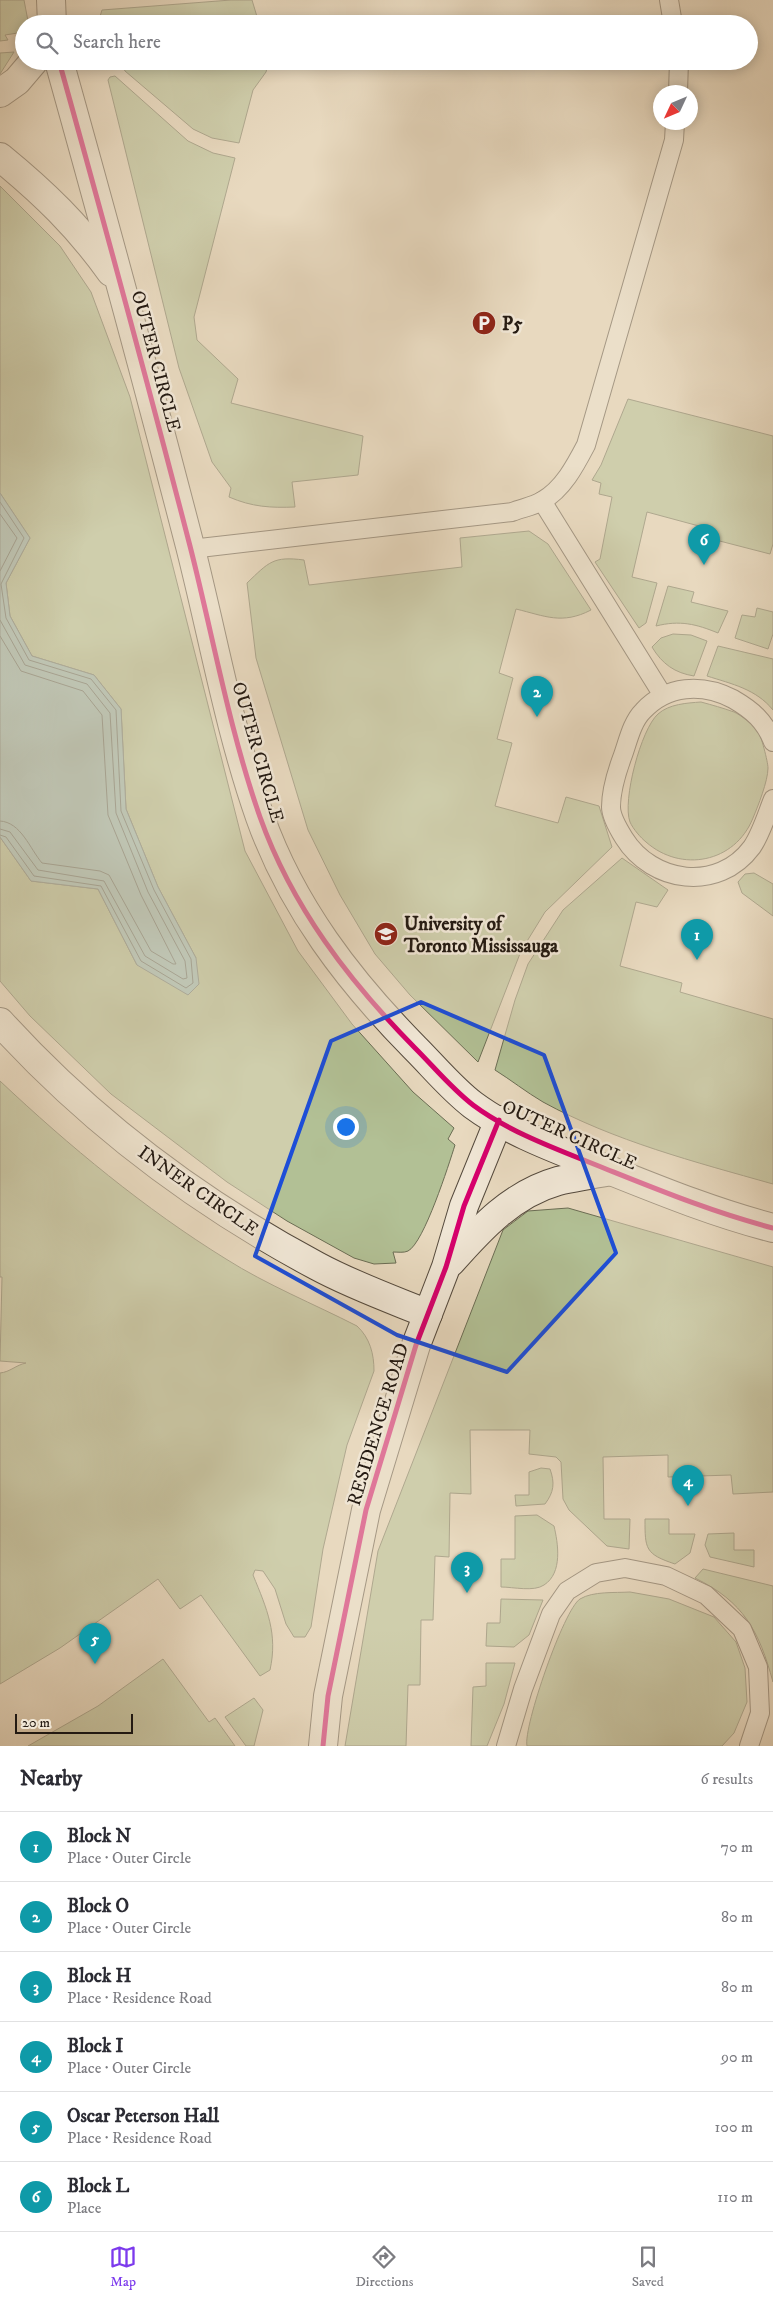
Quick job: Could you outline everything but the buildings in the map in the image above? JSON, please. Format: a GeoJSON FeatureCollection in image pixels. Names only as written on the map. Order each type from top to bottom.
{"type":"FeatureCollection","features":[{"type":"Feature","properties":{"kind":"street"},"geometry":{"type":"LineString","coordinates":[[0,93],[17,81],[26,70]]}},
{"type":"Feature","properties":{"kind":"street","name":"OUTER CIRCLE"},"geometry":{"type":"LineString","coordinates":[[61,70],[122,288],[191,549],[241,760],[261,820],[298,902],[326,945],[380,1013],[446,1080],[474,1105],[550,1146],[670,1195],[743,1220],[773,1228]]}},
{"type":"Feature","properties":{"kind":"street"},"geometry":{"type":"LineString","coordinates":[[0,158],[63,212],[90,243],[122,288]]}},
{"type":"Feature","properties":{"kind":"street","name":"INNER CIRCLE"},"geometry":{"type":"LineString","coordinates":[[0,1022],[78,1100],[148,1157],[219,1208],[318,1267],[428,1314]]}},
{"type":"Feature","properties":{"kind":"street","name":"RESIDENCE ROAD"},"geometry":{"type":"LineString","coordinates":[[323,1746],[328,1696],[366,1510],[428,1314],[446,1267],[464,1206],[499,1120]]}},
{"type":"Feature","properties":{"kind":"street"},"geometry":{"type":"LineString","coordinates":[[446,1267],[500,1211],[528,1194],[558,1182],[612,1171]]}},
{"type":"Feature","properties":{"kind":"lane"},"geometry":{"type":"LineString","coordinates":[[669,0],[672,15]]}},
{"type":"Feature","properties":{"kind":"lane"},"geometry":{"type":"LineString","coordinates":[[678,70],[678,85]]}},
{"type":"Feature","properties":{"kind":"lane"},"geometry":{"type":"LineString","coordinates":[[191,549],[512,512],[542,501],[557,489],[573,469],[586,445],[674,140],[675,130]]}},
{"type":"Feature","properties":{"kind":"lane"},"geometry":{"type":"LineString","coordinates":[[542,501],[662,694]]}},
{"type":"Feature","properties":{"kind":"lane"},"geometry":{"type":"LineString","coordinates":[[773,742],[763,721],[745,706],[723,694],[678,689],[662,694],[642,712],[632,730],[617,771],[611,807],[618,829],[627,843],[643,859],[666,873],[684,878],[706,876],[720,872],[734,863],[752,847],[773,799]]}},
{"type":"Feature","properties":{"kind":"lane"},"geometry":{"type":"LineString","coordinates":[[506,1746],[523,1689],[551,1614],[568,1591],[596,1573],[625,1568],[666,1576],[706,1595],[742,1629],[758,1667],[760,1713],[749,1746]]}},
{"type":"Feature","properties":{"kind":"highlighted area"},"geometry":{"type":"Polygon","coordinates":[[[421,1002],[544,1055],[616,1253],[507,1372],[397,1335],[255,1256],[331,1041],[421,1002]]]}},
{"type":"Feature","properties":{"kind":"green space"},"geometry":{"type":"Polygon","coordinates":[[[0,0],[24,0],[27,15],[15,15],[15,33],[5,35],[8,40],[0,41],[0,0]]]}},
{"type":"Feature","properties":{"kind":"green space"},"geometry":{"type":"Polygon","coordinates":[[[252,0],[256,15],[100,15],[102,10],[252,0]]]}},
{"type":"Feature","properties":{"kind":"green space"},"geometry":{"type":"Polygon","coordinates":[[[14,52],[0,74],[0,53],[14,52]]]}},
{"type":"Feature","properties":{"kind":"green space"},"geometry":{"type":"Polygon","coordinates":[[[266,70],[253,90],[239,143],[212,138],[193,129],[125,71],[266,70]]]}},
{"type":"Feature","properties":{"kind":"green space"},"geometry":{"type":"Polygon","coordinates":[[[115,76],[188,141],[213,153],[235,158],[194,317],[197,340],[238,379],[231,403],[363,436],[358,475],[292,482],[295,507],[262,506],[229,497],[231,488],[212,462],[179,368],[108,80],[110,77],[115,76]]]}},
{"type":"Feature","properties":{"kind":"green space"},"geometry":{"type":"Polygon","coordinates":[[[0,186],[60,246],[91,292],[130,397],[245,851],[298,951],[352,1024],[413,1092],[454,1128],[448,1139],[455,1145],[428,1219],[421,1234],[408,1251],[393,1252],[396,1263],[374,1264],[354,1258],[287,1221],[227,1182],[111,1094],[30,1016],[0,981],[0,837],[31,881],[98,889],[137,965],[196,958],[158,887],[126,809],[121,709],[94,675],[32,656],[10,616],[6,583],[30,538],[0,493],[0,186]]]}},
{"type":"Feature","properties":{"kind":"green space"},"geometry":{"type":"Polygon","coordinates":[[[628,399],[773,436],[773,544],[770,554],[708,538],[710,529],[647,512],[632,577],[657,583],[646,623],[639,628],[595,562],[600,559],[612,497],[599,494],[601,483],[592,480],[601,465],[628,399]]]}},
{"type":"Feature","properties":{"kind":"green space"},"geometry":{"type":"Polygon","coordinates":[[[529,531],[548,544],[591,610],[581,615],[554,618],[516,609],[499,673],[513,678],[497,739],[512,743],[495,806],[558,823],[566,797],[599,806],[612,847],[545,912],[521,951],[478,1062],[410,995],[375,954],[340,895],[308,830],[256,658],[247,583],[267,565],[285,559],[304,560],[309,585],[462,567],[460,538],[529,531]]]}},
{"type":"Feature","properties":{"kind":"green space"},"geometry":{"type":"Polygon","coordinates":[[[668,586],[694,592],[691,602],[728,611],[718,633],[702,627],[680,623],[656,626],[668,586]]]}},
{"type":"Feature","properties":{"kind":"green space"},"geometry":{"type":"Polygon","coordinates":[[[757,608],[773,612],[773,634],[768,649],[735,638],[742,615],[755,617],[757,608]]]}},
{"type":"Feature","properties":{"kind":"green space"},"geometry":{"type":"Polygon","coordinates":[[[673,634],[691,635],[707,641],[694,676],[681,673],[670,667],[652,647],[661,638],[673,634]]]}},
{"type":"Feature","properties":{"kind":"green space"},"geometry":{"type":"Polygon","coordinates":[[[718,646],[773,659],[773,710],[751,692],[707,676],[718,646]]]}},
{"type":"Feature","properties":{"kind":"green space"},"geometry":{"type":"Polygon","coordinates":[[[701,702],[734,712],[753,726],[761,738],[768,768],[760,800],[745,833],[734,845],[720,854],[690,860],[675,858],[660,852],[646,842],[630,822],[628,812],[635,766],[645,734],[652,722],[658,714],[667,708],[701,702]]]}},
{"type":"Feature","properties":{"kind":"green space"},"geometry":{"type":"Polygon","coordinates":[[[622,858],[668,890],[657,907],[636,902],[620,966],[682,983],[680,992],[773,1019],[773,1184],[655,1149],[598,1128],[543,1102],[495,1070],[515,1000],[528,964],[563,910],[622,858]]]}},
{"type":"Feature","properties":{"kind":"green space"},"geometry":{"type":"Polygon","coordinates":[[[754,873],[773,884],[773,916],[742,893],[738,882],[745,874],[754,873]]]}},
{"type":"Feature","properties":{"kind":"green space"},"geometry":{"type":"Polygon","coordinates":[[[0,1081],[80,1153],[166,1219],[196,1240],[274,1286],[357,1326],[368,1341],[372,1352],[374,1371],[347,1445],[323,1549],[311,1627],[305,1637],[294,1637],[286,1624],[275,1589],[263,1571],[255,1570],[253,1575],[267,1611],[273,1645],[270,1670],[260,1676],[201,1595],[180,1609],[158,1579],[60,1648],[0,1684],[0,1373],[26,1363],[0,1361],[2,1277],[0,1277],[0,1081]]]}},
{"type":"Feature","properties":{"kind":"green space"},"geometry":{"type":"Polygon","coordinates":[[[568,1208],[773,1267],[773,1492],[733,1494],[731,1475],[668,1477],[668,1455],[603,1457],[604,1519],[630,1519],[629,1549],[607,1546],[569,1510],[563,1499],[561,1462],[556,1457],[529,1454],[530,1430],[470,1430],[471,1494],[450,1493],[449,1557],[435,1556],[433,1620],[421,1620],[420,1685],[408,1685],[406,1746],[345,1746],[378,1551],[503,1230],[528,1211],[568,1208]]]}},
{"type":"Feature","properties":{"kind":"green space"},"geometry":{"type":"Polygon","coordinates":[[[541,1468],[550,1469],[552,1474],[553,1487],[548,1500],[545,1504],[516,1506],[515,1495],[529,1495],[529,1472],[541,1468]]]}},
{"type":"Feature","properties":{"kind":"green space"},"geometry":{"type":"Polygon","coordinates":[[[537,1515],[554,1526],[558,1557],[554,1573],[550,1580],[540,1587],[529,1589],[501,1587],[501,1559],[515,1559],[515,1516],[537,1515]]]}},
{"type":"Feature","properties":{"kind":"green space"},"geometry":{"type":"Polygon","coordinates":[[[645,1519],[669,1519],[669,1534],[695,1534],[690,1553],[675,1564],[652,1553],[645,1537],[645,1519]]]}},
{"type":"Feature","properties":{"kind":"green space"},"geometry":{"type":"Polygon","coordinates":[[[734,1533],[734,1550],[754,1550],[754,1567],[710,1557],[705,1545],[708,1534],[734,1533]]]}},
{"type":"Feature","properties":{"kind":"green space"},"geometry":{"type":"Polygon","coordinates":[[[703,1569],[773,1586],[773,1682],[768,1664],[755,1633],[738,1608],[712,1587],[695,1578],[703,1569]]]}},
{"type":"Feature","properties":{"kind":"green space"},"geometry":{"type":"Polygon","coordinates":[[[630,1592],[669,1599],[714,1617],[736,1642],[745,1668],[747,1702],[734,1733],[722,1746],[527,1746],[531,1716],[546,1669],[573,1607],[585,1596],[630,1592]]]}},
{"type":"Feature","properties":{"kind":"green space"},"geometry":{"type":"Polygon","coordinates":[[[501,1599],[543,1600],[529,1635],[514,1647],[486,1646],[487,1623],[500,1623],[501,1599]]]}},
{"type":"Feature","properties":{"kind":"green space"},"geometry":{"type":"Polygon","coordinates":[[[163,1659],[209,1722],[215,1718],[235,1746],[28,1746],[98,1706],[163,1659]]]}},
{"type":"Feature","properties":{"kind":"green space"},"geometry":{"type":"Polygon","coordinates":[[[486,1663],[515,1663],[504,1704],[487,1746],[471,1746],[473,1687],[486,1686],[486,1663]]]}},
{"type":"Feature","properties":{"kind":"green space"},"geometry":{"type":"Polygon","coordinates":[[[254,1698],[263,1710],[254,1746],[246,1746],[225,1717],[254,1698]]]}},
{"type":"Feature","properties":{"kind":"water"},"geometry":{"type":"Polygon","coordinates":[[[0,493],[30,538],[6,583],[10,616],[32,656],[94,675],[121,709],[126,809],[158,887],[196,958],[199,984],[188,995],[137,965],[98,889],[31,881],[0,837],[0,493]]]}},
{"type":"Feature","properties":{"kind":"cycle path"},"geometry":{"type":"LineString","coordinates":[[61,70],[174,485],[239,750],[260,817],[273,850],[288,882],[306,912],[345,969],[367,996],[443,1078],[473,1105],[504,1125],[572,1155],[709,1209],[773,1228]]}},
{"type":"Feature","properties":{"kind":"cycle path"},"geometry":{"type":"LineString","coordinates":[[323,1746],[328,1696],[366,1510],[416,1345],[446,1267],[464,1206],[499,1120]]}},
{"type":"Feature","properties":{"kind":"place","name":"P5"},"geometry":{"type":"Point","coordinates":[484,323]}},
{"type":"Feature","properties":{"kind":"place","name":"Block L"},"geometry":{"type":"Point","coordinates":[704,565]}},
{"type":"Feature","properties":{"kind":"place","name":"Block O"},"geometry":{"type":"Point","coordinates":[537,717]}},
{"type":"Feature","properties":{"kind":"place","name":"University of Toronto Mississauga"},"geometry":{"type":"Point","coordinates":[386,934]}},
{"type":"Feature","properties":{"kind":"place","name":"Block N"},"geometry":{"type":"Point","coordinates":[697,960]}},
{"type":"Feature","properties":{"kind":"place","name":"Block I"},"geometry":{"type":"Point","coordinates":[688,1506]}},
{"type":"Feature","properties":{"kind":"place","name":"Block H"},"geometry":{"type":"Point","coordinates":[467,1593]}},
{"type":"Feature","properties":{"kind":"place","name":"Oscar Peterson Hall"},"geometry":{"type":"Point","coordinates":[95,1664]}}]}
